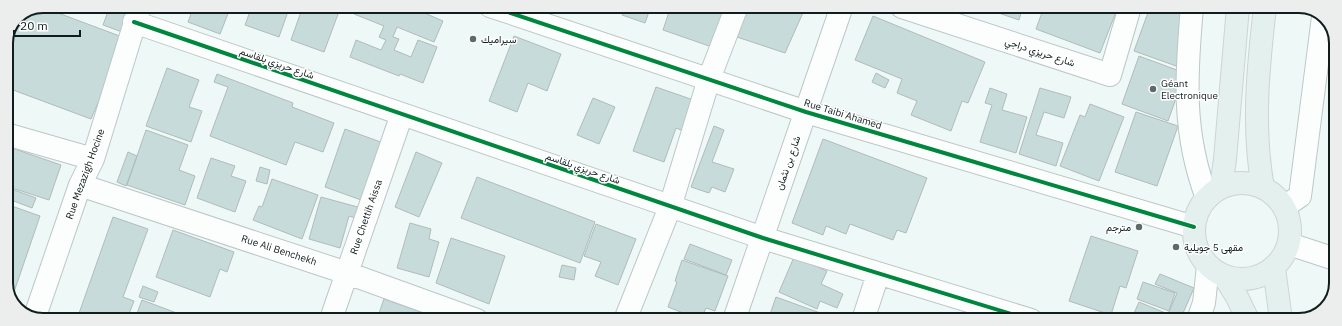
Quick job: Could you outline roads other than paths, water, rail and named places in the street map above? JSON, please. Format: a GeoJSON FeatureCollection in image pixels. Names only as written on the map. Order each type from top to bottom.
{"type":"FeatureCollection","features":[{"type":"Feature","properties":{"kind":"main road"},"geometry":{"type":"LineString","coordinates":[[1237,13],[1225,159],[1214,193],[1198,211],[1194,226],[1196,245],[1237,297],[1245,313]]}},
{"type":"Feature","properties":{"kind":"main road"},"geometry":{"type":"LineString","coordinates":[[1263,188],[1257,144],[1256,104],[1264,13]]}},
{"type":"Feature","properties":{"kind":"main road"},"geometry":{"type":"LineString","coordinates":[[1214,193],[1242,183],[1263,188],[1275,196],[1284,207],[1290,225],[1289,244],[1283,257],[1274,268],[1262,275],[1250,279],[1236,279],[1216,271]]}},
{"type":"Feature","properties":{"kind":"main road"},"geometry":{"type":"LineString","coordinates":[[1274,268],[1280,313]]}},
{"type":"Feature","properties":{"kind":"street","name":"Rue Taibi Ahamed"},"geometry":{"type":"LineString","coordinates":[[511,13],[806,112],[1194,226]]}},
{"type":"Feature","properties":{"kind":"street"},"geometry":{"type":"LineString","coordinates":[[628,313],[670,207],[709,79],[734,13]]}},
{"type":"Feature","properties":{"kind":"street","name":"شارع بن نثمان"},"geometry":{"type":"LineString","coordinates":[[736,313],[840,13]]}},
{"type":"Feature","properties":{"kind":"street","name":"شارع حريزي دراجي"},"geometry":{"type":"LineString","coordinates":[[923,13],[1110,75],[1128,13]]}},
{"type":"Feature","properties":{"kind":"street"},"geometry":{"type":"LineString","coordinates":[[1191,13],[1188,50],[1189,124],[1197,171],[1214,193]]}},
{"type":"Feature","properties":{"kind":"street","name":"شارع حريزي بلقاسم"},"geometry":{"type":"LineString","coordinates":[[137,14],[402,114],[670,207],[763,238],[1008,313]]}},
{"type":"Feature","properties":{"kind":"street","name":"Rue Mezazigh Hocine"},"geometry":{"type":"LineString","coordinates":[[36,312],[80,184],[93,159],[137,14]]}},
{"type":"Feature","properties":{"kind":"street"},"geometry":{"type":"LineString","coordinates":[[1284,207],[1300,196],[1322,23]]}},
{"type":"Feature","properties":{"kind":"street","name":"Rue Chettih Aissa"},"geometry":{"type":"LineString","coordinates":[[332,313],[402,114]]}},
{"type":"Feature","properties":{"kind":"street"},"geometry":{"type":"LineString","coordinates":[[13,136],[93,159]]}},
{"type":"Feature","properties":{"kind":"street","name":"Rue Ali Benchekh"},"geometry":{"type":"LineString","coordinates":[[80,184],[347,273],[457,313]]}},
{"type":"Feature","properties":{"kind":"street"},"geometry":{"type":"LineString","coordinates":[[1289,244],[1329,257]]}},
{"type":"Feature","properties":{"kind":"street"},"geometry":{"type":"LineString","coordinates":[[1204,313],[1216,271]]}},
{"type":"Feature","properties":{"kind":"street"},"geometry":{"type":"LineString","coordinates":[[865,313],[878,274]]}},
{"type":"Feature","properties":{"kind":"place","name":"سيراميك"},"geometry":{"type":"Point","coordinates":[473,39]}},
{"type":"Feature","properties":{"kind":"place","name":"Géant Electronique"},"geometry":{"type":"Point","coordinates":[1153,89]}},
{"type":"Feature","properties":{"kind":"place","name":"مترجم"},"geometry":{"type":"Point","coordinates":[1139,227]}},
{"type":"Feature","properties":{"kind":"place","name":"مقهى 5 جويلية"},"geometry":{"type":"Point","coordinates":[1176,247]}}]}
